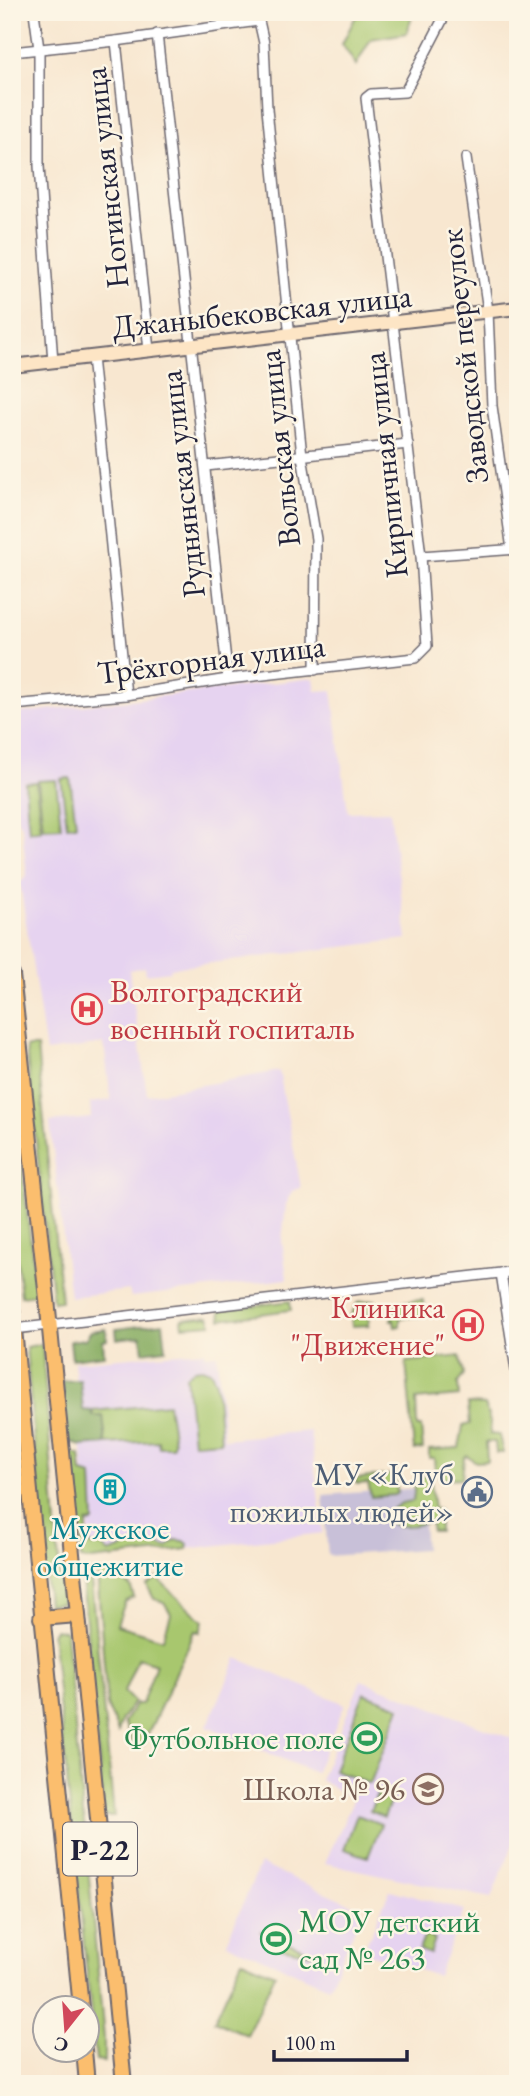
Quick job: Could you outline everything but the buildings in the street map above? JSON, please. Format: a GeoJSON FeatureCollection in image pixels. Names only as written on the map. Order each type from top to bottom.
{"type":"FeatureCollection","features":[{"type":"Feature","properties":{"kind":"highway","name":"Р-22"},"geometry":{"type":"LineString","coordinates":[[12,975],[50,1326],[124,2084]]}},
{"type":"Feature","properties":{"kind":"highway","name":"Р-22"},"geometry":{"type":"LineString","coordinates":[[12,1309],[79,1994]]}},
{"type":"Feature","properties":{"kind":"highway"},"geometry":{"type":"LineString","coordinates":[[41,1618],[77,1615]]}},
{"type":"Feature","properties":{"kind":"highway"},"geometry":{"type":"LineString","coordinates":[[85,2064],[87,2084]]}},
{"type":"Feature","properties":{"kind":"main road","name":"Джаныбековская улица"},"geometry":{"type":"LineString","coordinates":[[12,366],[518,308]]}},
{"type":"Feature","properties":{"kind":"main road"},"geometry":{"type":"LineString","coordinates":[[12,1144],[30,1139]]}},
{"type":"Feature","properties":{"kind":"street"},"geometry":{"type":"LineString","coordinates":[[34,12],[39,50],[39,166],[53,362]]}},
{"type":"Feature","properties":{"kind":"street","name":"Кирпичная улица"},"geometry":{"type":"LineString","coordinates":[[415,658],[427,646],[421,556],[366,97],[371,94],[405,92],[445,15]]}},
{"type":"Feature","properties":{"kind":"street"},"geometry":{"type":"LineString","coordinates":[[12,52],[116,41],[257,17]]}},
{"type":"Feature","properties":{"kind":"street","name":"Вольская улица"},"geometry":{"type":"LineString","coordinates":[[257,17],[264,43],[267,109],[302,456],[316,539],[315,670]]}},
{"type":"Feature","properties":{"kind":"street","name":"Руднянская улица"},"geometry":{"type":"LineString","coordinates":[[157,34],[228,679]]}},
{"type":"Feature","properties":{"kind":"street","name":"Ногинская улица"},"geometry":{"type":"LineString","coordinates":[[116,41],[149,350]]}},
{"type":"Feature","properties":{"kind":"street","name":"Заводской переулок"},"geometry":{"type":"LineString","coordinates":[[466,158],[488,311],[492,406],[515,550]]}},
{"type":"Feature","properties":{"kind":"street"},"geometry":{"type":"LineString","coordinates":[[92,357],[125,695]]}},
{"type":"Feature","properties":{"kind":"street"},"geometry":{"type":"LineString","coordinates":[[206,466],[408,444]]}},
{"type":"Feature","properties":{"kind":"street"},"geometry":{"type":"LineString","coordinates":[[421,556],[515,550]]}},
{"type":"Feature","properties":{"kind":"street","name":"Трёхгорная улица"},"geometry":{"type":"LineString","coordinates":[[12,705],[125,695],[228,679],[415,658]]}},
{"type":"Feature","properties":{"kind":"street"},"geometry":{"type":"LineString","coordinates":[[14,1329],[518,1271]]}},
{"type":"Feature","properties":{"kind":"street"},"geometry":{"type":"LineString","coordinates":[[500,1273],[518,1383]]}},
{"type":"Feature","properties":{"kind":"shaded area","name":"Волгоградский военный госпиталь"},"geometry":{"type":"Polygon","coordinates":[[[314,678],[316,691],[332,690],[348,812],[390,811],[407,939],[170,968],[170,971],[146,974],[145,967],[129,970],[147,1095],[279,1071],[301,1188],[292,1191],[286,1205],[282,1240],[287,1279],[131,1297],[129,1290],[70,1297],[50,1122],[91,1118],[90,1103],[111,1100],[104,1044],[46,1052],[20,883],[27,876],[22,826],[18,821],[12,772],[12,714],[314,678]]]}},
{"type":"Feature","properties":{"kind":"shaded area"},"geometry":{"type":"Polygon","coordinates":[[[204,1351],[205,1355],[217,1354],[224,1439],[310,1431],[323,1533],[92,1560],[74,1362],[204,1351]]]}},
{"type":"Feature","properties":{"kind":"shaded area"},"geometry":{"type":"Polygon","coordinates":[[[420,1488],[425,1549],[328,1556],[323,1495],[420,1488]]]}},
{"type":"Feature","properties":{"kind":"shaded area"},"geometry":{"type":"Polygon","coordinates":[[[237,1658],[345,1704],[315,1773],[207,1727],[237,1658]]]}},
{"type":"Feature","properties":{"kind":"shaded area","name":"Школа № 96"},"geometry":{"type":"Polygon","coordinates":[[[361,1680],[518,1741],[518,1832],[491,1898],[325,1863],[354,1799],[320,1780],[361,1680]]]}},
{"type":"Feature","properties":{"kind":"shaded area"},"geometry":{"type":"Polygon","coordinates":[[[260,1864],[363,1909],[329,1987],[226,1943],[260,1864]]]}},
{"type":"Feature","properties":{"kind":"shaded area"},"geometry":{"type":"Polygon","coordinates":[[[390,1890],[464,1910],[438,1976],[363,1952],[390,1890]]]}},
{"type":"Feature","properties":{"kind":"green space"},"geometry":{"type":"Polygon","coordinates":[[[358,12],[413,12],[407,33],[371,39],[356,65],[342,44],[358,12]]]}},
{"type":"Feature","properties":{"kind":"green space"},"geometry":{"type":"Polygon","coordinates":[[[70,778],[76,825],[67,826],[61,779],[70,778]]]}},
{"type":"Feature","properties":{"kind":"green space"},"geometry":{"type":"Polygon","coordinates":[[[56,780],[61,827],[43,828],[38,781],[56,780]]]}},
{"type":"Feature","properties":{"kind":"green space"},"geometry":{"type":"Polygon","coordinates":[[[36,782],[41,830],[29,831],[25,783],[36,782]]]}},
{"type":"Feature","properties":{"kind":"green space"},"geometry":{"type":"Polygon","coordinates":[[[26,1047],[37,1047],[61,1301],[53,1302],[26,1047]]]}},
{"type":"Feature","properties":{"kind":"green space"},"geometry":{"type":"Polygon","coordinates":[[[21,1163],[37,1294],[21,1296],[12,1214],[12,1164],[21,1163]]]}},
{"type":"Feature","properties":{"kind":"green space"},"geometry":{"type":"Polygon","coordinates":[[[375,1300],[379,1311],[368,1312],[369,1325],[352,1326],[351,1315],[358,1302],[375,1300]]]}},
{"type":"Feature","properties":{"kind":"green space"},"geometry":{"type":"Polygon","coordinates":[[[423,1300],[424,1316],[400,1318],[400,1326],[395,1327],[394,1320],[391,1320],[397,1302],[423,1300]]]}},
{"type":"Feature","properties":{"kind":"green space"},"geometry":{"type":"Polygon","coordinates":[[[290,1301],[291,1310],[221,1319],[220,1310],[290,1301]]]}},
{"type":"Feature","properties":{"kind":"green space"},"geometry":{"type":"Polygon","coordinates":[[[209,1316],[212,1324],[183,1326],[182,1319],[209,1316]]]}},
{"type":"Feature","properties":{"kind":"green space"},"geometry":{"type":"Polygon","coordinates":[[[163,1323],[166,1349],[143,1352],[141,1336],[117,1339],[116,1329],[163,1323]]]}},
{"type":"Feature","properties":{"kind":"green space"},"geometry":{"type":"Polygon","coordinates":[[[106,1329],[104,1355],[72,1359],[70,1341],[85,1339],[91,1331],[106,1329]]]}},
{"type":"Feature","properties":{"kind":"green space"},"geometry":{"type":"Polygon","coordinates":[[[42,1344],[62,1603],[48,1605],[26,1347],[42,1344]]]}},
{"type":"Feature","properties":{"kind":"green space"},"geometry":{"type":"Polygon","coordinates":[[[460,1356],[464,1374],[458,1383],[459,1396],[416,1400],[417,1427],[421,1427],[423,1449],[414,1450],[406,1362],[460,1356]]]}},
{"type":"Feature","properties":{"kind":"green space"},"geometry":{"type":"Polygon","coordinates":[[[195,1369],[210,1371],[216,1382],[221,1441],[193,1443],[186,1376],[195,1369]]]}},
{"type":"Feature","properties":{"kind":"green space"},"geometry":{"type":"Polygon","coordinates":[[[80,1380],[83,1410],[92,1411],[93,1416],[103,1416],[106,1444],[81,1446],[67,1441],[62,1381],[80,1380]]]}},
{"type":"Feature","properties":{"kind":"green space"},"geometry":{"type":"Polygon","coordinates":[[[168,1404],[174,1442],[172,1447],[159,1447],[158,1441],[106,1444],[103,1416],[92,1416],[92,1411],[168,1404]]]}},
{"type":"Feature","properties":{"kind":"green space"},"geometry":{"type":"Polygon","coordinates":[[[468,1404],[485,1405],[490,1434],[499,1435],[503,1453],[496,1453],[495,1442],[486,1442],[487,1461],[476,1462],[467,1456],[464,1458],[462,1478],[441,1479],[435,1470],[434,1458],[429,1458],[429,1450],[459,1448],[463,1426],[470,1424],[468,1404]]]}},
{"type":"Feature","properties":{"kind":"green space"},"geometry":{"type":"Polygon","coordinates":[[[12,1447],[21,1542],[12,1543],[12,1447]]]}},
{"type":"Feature","properties":{"kind":"green space"},"geometry":{"type":"Polygon","coordinates":[[[69,1452],[80,1455],[82,1473],[92,1476],[94,1522],[87,1523],[87,1537],[78,1538],[69,1452]]]}},
{"type":"Feature","properties":{"kind":"green space"},"geometry":{"type":"Polygon","coordinates":[[[395,1474],[397,1493],[394,1495],[371,1497],[368,1483],[357,1484],[354,1479],[395,1474]]]}},
{"type":"Feature","properties":{"kind":"green space"},"geometry":{"type":"Polygon","coordinates":[[[416,1476],[425,1476],[431,1483],[434,1509],[439,1510],[439,1531],[432,1531],[430,1522],[406,1526],[391,1524],[387,1512],[402,1503],[413,1501],[416,1476]]]}},
{"type":"Feature","properties":{"kind":"green space"},"geometry":{"type":"Polygon","coordinates":[[[175,1540],[188,1544],[187,1549],[92,1560],[81,1559],[79,1541],[89,1541],[91,1546],[101,1545],[109,1553],[139,1542],[167,1547],[175,1540]]]}},
{"type":"Feature","properties":{"kind":"green space"},"geometry":{"type":"Polygon","coordinates":[[[97,1571],[110,1573],[130,1586],[134,1597],[125,1602],[117,1625],[163,1639],[171,1614],[164,1602],[154,1599],[147,1585],[157,1578],[203,1621],[200,1632],[195,1631],[143,1745],[133,1743],[124,1722],[136,1704],[142,1704],[156,1664],[138,1658],[124,1692],[134,1702],[122,1719],[118,1732],[107,1705],[97,1571]]]}},
{"type":"Feature","properties":{"kind":"green space"},"geometry":{"type":"Polygon","coordinates":[[[90,1572],[114,1816],[104,1816],[82,1578],[90,1572]]]}},
{"type":"Feature","properties":{"kind":"green space"},"geometry":{"type":"Polygon","coordinates":[[[55,1629],[66,1631],[100,1994],[89,1994],[52,1633],[55,1629]]]}},
{"type":"Feature","properties":{"kind":"green space","name":"Футбольное поле"},"geometry":{"type":"Polygon","coordinates":[[[364,1693],[400,1707],[370,1784],[334,1770],[364,1693]]]}},
{"type":"Feature","properties":{"kind":"green space"},"geometry":{"type":"Polygon","coordinates":[[[378,1792],[392,1798],[384,1817],[370,1811],[378,1792]]]}},
{"type":"Feature","properties":{"kind":"green space"},"geometry":{"type":"Polygon","coordinates":[[[357,1815],[381,1824],[368,1857],[344,1849],[357,1815]]]}},
{"type":"Feature","properties":{"kind":"green space","name":"МОУ детский сад № 263"},"geometry":{"type":"Polygon","coordinates":[[[260,1931],[319,1955],[280,1948],[260,1931]]]}},
{"type":"Feature","properties":{"kind":"green space"},"geometry":{"type":"Polygon","coordinates":[[[425,1935],[435,1939],[430,1954],[419,1950],[425,1935]]]}},
{"type":"Feature","properties":{"kind":"green space"},"geometry":{"type":"Polygon","coordinates":[[[242,1960],[275,1974],[247,2035],[214,2021],[242,1960]]]}},
{"type":"Feature","properties":{"kind":"green space"},"geometry":{"type":"Polygon","coordinates":[[[102,2017],[104,2038],[102,2062],[102,2017]]]}},
{"type":"Feature","properties":{"kind":"place","name":"Волгоградский военный госпиталь"},"geometry":{"type":"Point","coordinates":[87,1009]}},
{"type":"Feature","properties":{"kind":"place","name":"Клиника \"Движение\""},"geometry":{"type":"Point","coordinates":[468,1325]}},
{"type":"Feature","properties":{"kind":"place","name":"Мужское общежитие"},"geometry":{"type":"Point","coordinates":[110,1489]}},
{"type":"Feature","properties":{"kind":"place","name":"МУ «Клуб пожилых людей»"},"geometry":{"type":"Point","coordinates":[477,1492]}},
{"type":"Feature","properties":{"kind":"place","name":"Футбольное поле"},"geometry":{"type":"Point","coordinates":[367,1738]}},
{"type":"Feature","properties":{"kind":"place","name":"Школа № 96"},"geometry":{"type":"Point","coordinates":[428,1789]}},
{"type":"Feature","properties":{"kind":"place","name":"МОУ детский сад № 263"},"geometry":{"type":"Point","coordinates":[276,1939]}}]}
